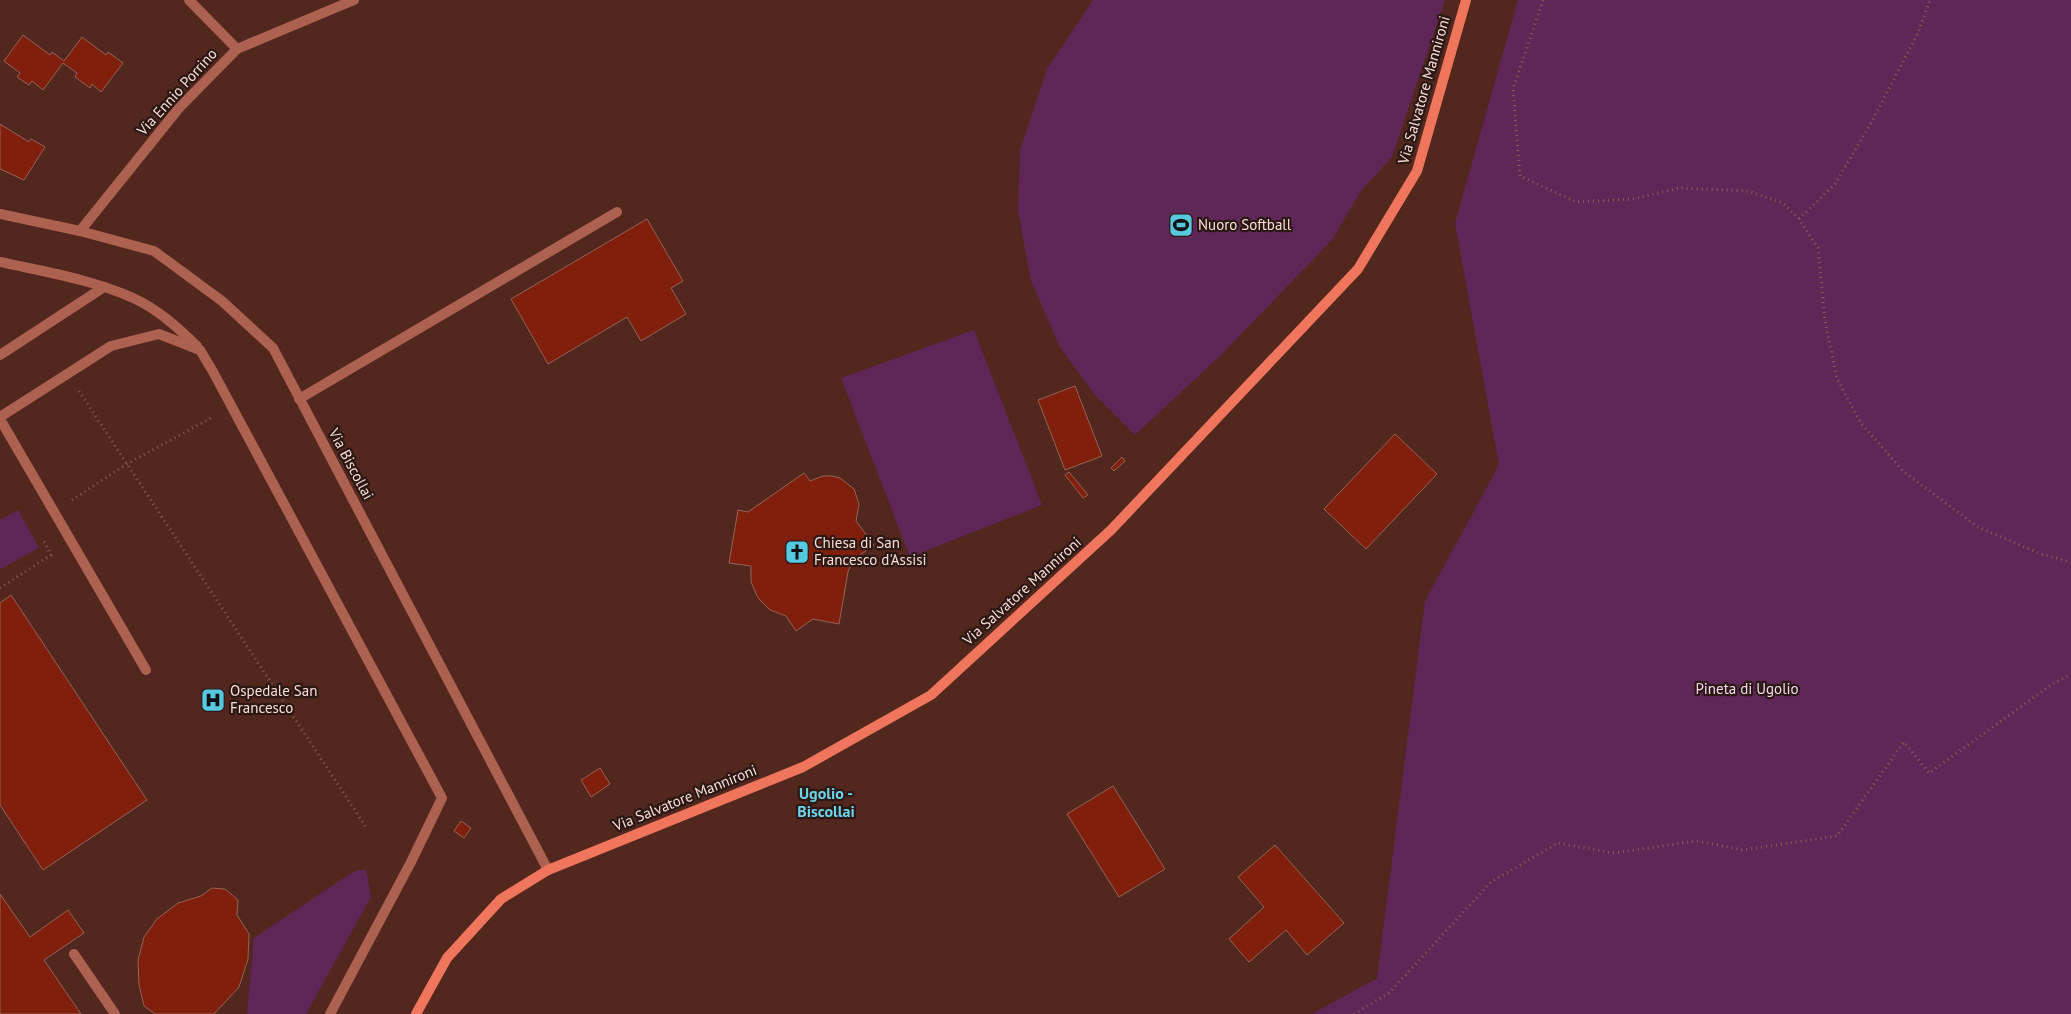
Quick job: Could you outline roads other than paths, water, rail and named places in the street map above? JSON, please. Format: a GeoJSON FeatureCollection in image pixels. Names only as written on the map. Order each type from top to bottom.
{"type":"FeatureCollection","features":[{"type":"Feature","properties":{"kind":"street"},"geometry":{"type":"LineString","coordinates":[[189,0],[237,49]]}},
{"type":"Feature","properties":{"kind":"street","name":"Via Ennio Porrino"},"geometry":{"type":"LineString","coordinates":[[80,231],[179,108],[237,49],[354,0]]}},
{"type":"Feature","properties":{"kind":"street","name":"Via Salvatore Mannironi"},"geometry":{"type":"LineString","coordinates":[[416,1014],[447,958],[502,899],[548,870],[803,767],[930,694],[1111,530],[1358,269],[1418,171],[1466,0]]}},
{"type":"Feature","properties":{"kind":"street"},"geometry":{"type":"LineString","coordinates":[[299,399],[617,212]]}},
{"type":"Feature","properties":{"kind":"street","name":"Via Biscollai"},"geometry":{"type":"LineString","coordinates":[[0,214],[80,231],[154,251],[222,301],[273,348],[548,870]]}},
{"type":"Feature","properties":{"kind":"street"},"geometry":{"type":"LineString","coordinates":[[0,262],[90,282],[135,298],[168,319],[200,350],[442,798],[407,870],[330,1014]]}},
{"type":"Feature","properties":{"kind":"street"},"geometry":{"type":"LineString","coordinates":[[0,355],[104,287]]}},
{"type":"Feature","properties":{"kind":"street"},"geometry":{"type":"LineString","coordinates":[[146,670],[0,418],[111,346],[159,334],[200,350]]}},
{"type":"Feature","properties":{"kind":"street"},"geometry":{"type":"LineString","coordinates":[[74,954],[115,1014]]}},
{"type":"Feature","properties":{"kind":"place","name":"Nuoro Softball"},"geometry":{"type":"Point","coordinates":[1181,225]}},
{"type":"Feature","properties":{"kind":"place","name":"Chiesa di San Francesco d'Assisi"},"geometry":{"type":"Point","coordinates":[797,552]}},
{"type":"Feature","properties":{"kind":"place","name":"Ospedale San Francesco"},"geometry":{"type":"Point","coordinates":[213,700]}},
{"type":"Feature","properties":{"kind":"district","name":"Ugolio - Biscollai"},"geometry":{"type":"Point","coordinates":[826,802]}},
{"type":"Feature","properties":{"kind":"park label","name":"Pineta di Ugolio"},"geometry":{"type":"Point","coordinates":[1747,689]}}]}
